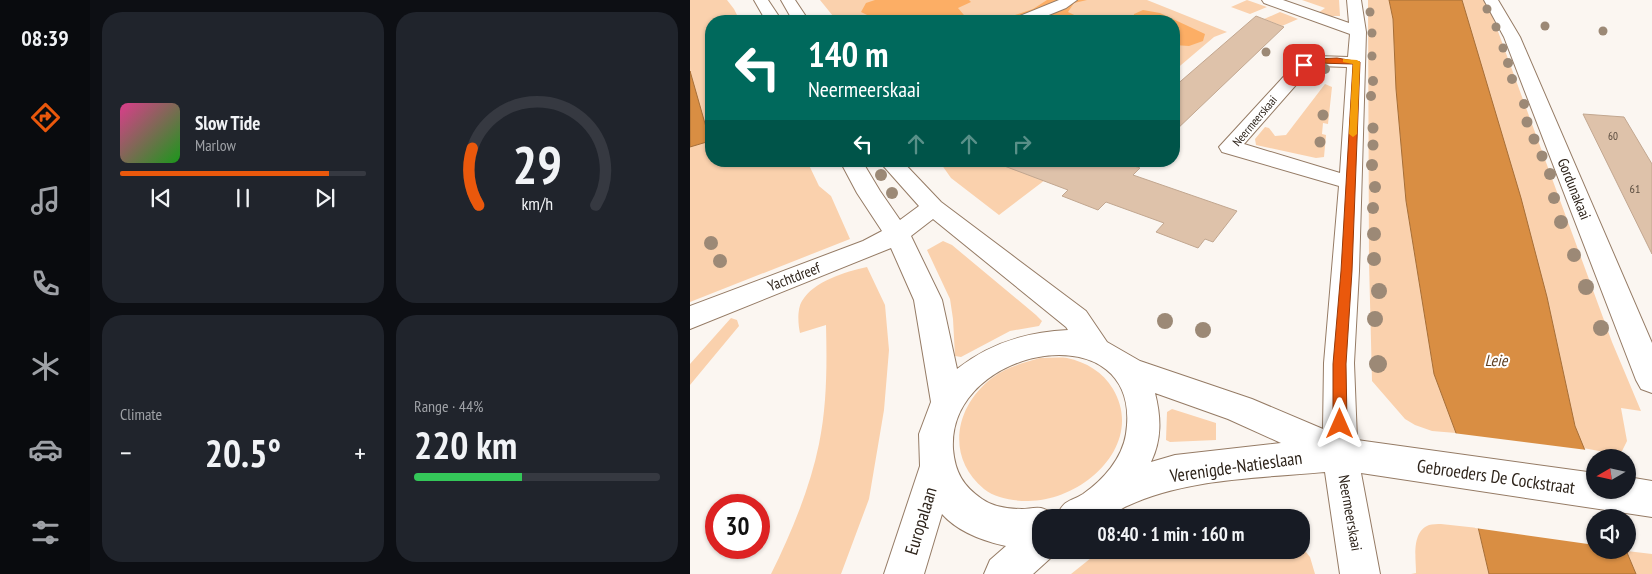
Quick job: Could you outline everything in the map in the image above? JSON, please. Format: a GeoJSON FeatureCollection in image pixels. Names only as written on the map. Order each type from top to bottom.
{"type":"FeatureCollection","features":[{"type":"Feature","properties":{"kind":"street"},"geometry":{"type":"LineString","coordinates":[[761,0],[770,15]]}},
{"type":"Feature","properties":{"kind":"street"},"geometry":{"type":"LineString","coordinates":[[788,0],[797,15]]}},
{"type":"Feature","properties":{"kind":"street"},"geometry":{"type":"LineString","coordinates":[[1037,15],[1062,6],[1070,0]]}},
{"type":"Feature","properties":{"kind":"street"},"geometry":{"type":"LineString","coordinates":[[1269,0],[1358,32]]}},
{"type":"Feature","properties":{"kind":"street","name":"Neermeerskaai"},"geometry":{"type":"LineString","coordinates":[[1354,0],[1358,32],[1357,62],[1339,364],[1340,454],[1360,574]]}},
{"type":"Feature","properties":{"kind":"street","name":"Gordunakaai"},"geometry":{"type":"LineString","coordinates":[[1491,0],[1512,37],[1652,380]]}},
{"type":"Feature","properties":{"kind":"street","name":"Neermeerskaai"},"geometry":{"type":"LineString","coordinates":[[1350,182],[1327,177],[1230,146],[1304,65],[1316,61],[1337,60],[1357,62]]}},
{"type":"Feature","properties":{"kind":"street"},"geometry":{"type":"LineString","coordinates":[[855,167],[869,193],[897,234],[928,300],[948,402]]}},
{"type":"Feature","properties":{"kind":"street","name":"Verenigde-Natieslaan"},"geometry":{"type":"LineString","coordinates":[[896,167],[933,207],[1076,318],[1096,349]]}},
{"type":"Feature","properties":{"kind":"street"},"geometry":{"type":"LineString","coordinates":[[897,234],[933,207]]}},
{"type":"Feature","properties":{"kind":"street","name":"Yachtdreef"},"geometry":{"type":"LineString","coordinates":[[690,318],[864,251],[897,234]]}},
{"type":"Feature","properties":{"kind":"street","name":"Verenigde-Natieslaan"},"geometry":{"type":"LineString","coordinates":[[1032,529],[1023,530],[992,525],[966,512],[947,492],[936,468],[936,435],[948,402],[966,379],[989,361],[1016,348],[1043,342],[1070,342],[1096,349],[1126,369],[1240,409],[1340,454]]}},
{"type":"Feature","properties":{"kind":"street","name":"Verenigde-Natieslaan"},"geometry":{"type":"LineString","coordinates":[[1092,509],[1114,492],[1136,462],[1145,428],[1142,398],[1136,382],[1126,369]]}},
{"type":"Feature","properties":{"kind":"street","name":"Verenigde-Natieslaan"},"geometry":{"type":"LineString","coordinates":[[1114,492],[1175,472],[1240,463],[1340,454]]}},
{"type":"Feature","properties":{"kind":"street","name":"Gebroeders De Cockstraat"},"geometry":{"type":"LineString","coordinates":[[1340,454],[1412,466],[1652,499]]}},
{"type":"Feature","properties":{"kind":"street","name":"Europalaan"},"geometry":{"type":"LineString","coordinates":[[904,574],[936,468]]}},
{"type":"Feature","properties":{"kind":"street"},"geometry":{"type":"LineString","coordinates":[[1004,574],[1032,548]]}},
{"type":"Feature","properties":{"kind":"shaded area"},"geometry":{"type":"Polygon","coordinates":[[[690,0],[727,0],[737,15],[705,15],[705,126],[690,71],[690,0]]]}},
{"type":"Feature","properties":{"kind":"shaded area"},"geometry":{"type":"Polygon","coordinates":[[[820,0],[1147,0],[1227,32],[1214,37],[1180,66],[1180,15],[832,15],[820,0]]]}},
{"type":"Feature","properties":{"kind":"shaded area"},"geometry":{"type":"Polygon","coordinates":[[[875,0],[969,0],[971,2],[958,8],[964,15],[868,15],[861,12],[866,3],[875,0]]]}},
{"type":"Feature","properties":{"kind":"shaded area"},"geometry":{"type":"Polygon","coordinates":[[[1047,0],[1087,0],[1074,3],[1068,12],[1074,15],[1015,15],[1033,9],[1047,0]]]}},
{"type":"Feature","properties":{"kind":"shaded area"},"geometry":{"type":"Polygon","coordinates":[[[1247,0],[1267,7],[1250,14],[1231,7],[1247,0]]]}},
{"type":"Feature","properties":{"kind":"shaded area"},"geometry":{"type":"Polygon","coordinates":[[[1302,0],[1339,0],[1340,16],[1318,13],[1325,8],[1302,0]]]}},
{"type":"Feature","properties":{"kind":"shaded area"},"geometry":{"type":"Polygon","coordinates":[[[1368,0],[1389,0],[1393,19],[1396,89],[1406,201],[1434,374],[1456,433],[1432,431],[1405,419],[1372,381],[1369,262],[1368,0]]]}},
{"type":"Feature","properties":{"kind":"shaded area"},"geometry":{"type":"Polygon","coordinates":[[[1462,0],[1484,0],[1492,15],[1612,342],[1641,411],[1621,408],[1627,441],[1623,449],[1583,448],[1575,426],[1547,297],[1462,0]]]}},
{"type":"Feature","properties":{"kind":"shaded area"},"geometry":{"type":"Polygon","coordinates":[[[1143,10],[1164,15],[1134,15],[1143,10]]]}},
{"type":"Feature","properties":{"kind":"shaded area"},"geometry":{"type":"Polygon","coordinates":[[[1280,12],[1298,19],[1282,26],[1264,19],[1280,12]]]}},
{"type":"Feature","properties":{"kind":"shaded area"},"geometry":{"type":"Polygon","coordinates":[[[1180,22],[1205,34],[1203,41],[1189,46],[1180,45],[1180,22]]]}},
{"type":"Feature","properties":{"kind":"shaded area"},"geometry":{"type":"Polygon","coordinates":[[[1325,84],[1332,87],[1328,124],[1323,123],[1322,134],[1326,135],[1324,157],[1316,158],[1256,145],[1255,139],[1265,127],[1269,128],[1275,136],[1286,135],[1325,84]]]}},
{"type":"Feature","properties":{"kind":"shaded area"},"geometry":{"type":"Polygon","coordinates":[[[705,142],[705,167],[810,167],[819,186],[831,196],[850,239],[690,302],[690,147],[705,142]]]}},
{"type":"Feature","properties":{"kind":"shaded area"},"geometry":{"type":"Polygon","coordinates":[[[943,167],[1062,167],[999,215],[951,178],[943,167]]]}},
{"type":"Feature","properties":{"kind":"shaded area"},"geometry":{"type":"Polygon","coordinates":[[[943,241],[952,245],[1036,315],[1042,321],[1039,326],[1010,331],[961,357],[955,356],[950,299],[927,250],[943,241]]]}},
{"type":"Feature","properties":{"kind":"shaded area"},"geometry":{"type":"Polygon","coordinates":[[[867,267],[885,305],[889,350],[884,410],[869,499],[841,574],[771,574],[793,527],[805,494],[815,461],[824,415],[826,325],[800,333],[798,317],[800,304],[814,288],[831,278],[867,267]]]}},
{"type":"Feature","properties":{"kind":"shaded area"},"geometry":{"type":"Polygon","coordinates":[[[731,318],[737,320],[739,326],[690,385],[690,364],[731,318]]]}},
{"type":"Feature","properties":{"kind":"shaded area"},"geometry":{"type":"Polygon","coordinates":[[[1040,358],[1067,358],[1081,362],[1099,373],[1109,383],[1121,410],[1121,430],[1115,449],[1103,466],[1087,481],[1068,492],[1048,499],[1027,501],[993,495],[972,477],[964,463],[960,448],[963,418],[969,403],[979,390],[997,374],[1040,358]]]}},
{"type":"Feature","properties":{"kind":"shaded area"},"geometry":{"type":"Polygon","coordinates":[[[1172,409],[1216,423],[1216,440],[1170,442],[1166,440],[1167,412],[1172,409]]]}},
{"type":"Feature","properties":{"kind":"shaded area"},"geometry":{"type":"Polygon","coordinates":[[[1441,524],[1478,528],[1489,574],[1411,574],[1416,573],[1415,553],[1419,533],[1429,525],[1441,524]]]}},
{"type":"Feature","properties":{"kind":"shaded area"},"geometry":{"type":"Polygon","coordinates":[[[1636,552],[1652,554],[1652,574],[1636,574],[1630,559],[1636,559],[1636,552]]]}},
{"type":"Feature","properties":{"kind":"shaded area"},"geometry":{"type":"Polygon","coordinates":[[[1310,557],[1315,574],[1071,574],[1090,559],[1310,559],[1310,557]]]}},
{"type":"Feature","properties":{"kind":"water","name":"Leie"},"geometry":{"type":"Polygon","coordinates":[[[1389,0],[1462,0],[1521,198],[1547,297],[1575,426],[1586,453],[1586,499],[1595,499],[1595,509],[1586,509],[1586,559],[1630,559],[1636,574],[1489,574],[1456,433],[1434,374],[1406,201],[1396,89],[1393,19],[1389,0]]]}},
{"type":"Feature","properties":{"kind":"water"},"geometry":{"type":"Polygon","coordinates":[[[690,71],[705,124],[705,142],[690,147],[690,71]]]}},
{"type":"Feature","properties":{"kind":"pier"},"geometry":{"type":"Polygon","coordinates":[[[1453,433],[1586,450],[1586,499],[1608,499],[1611,509],[1586,509],[1586,544],[1475,528],[1453,433]]]}},
{"type":"Feature","properties":{"kind":"building"},"geometry":{"type":"Polygon","coordinates":[[[1256,16],[1284,27],[1180,126],[1180,82],[1256,16]]]}},
{"type":"Feature","properties":{"kind":"building"},"geometry":{"type":"Polygon","coordinates":[[[1583,114],[1624,117],[1652,164],[1652,254],[1583,114]]]}},
{"type":"Feature","properties":{"kind":"building"},"geometry":{"type":"Polygon","coordinates":[[[1007,167],[1137,167],[1140,168],[1133,175],[1237,211],[1213,242],[1205,239],[1198,248],[1156,232],[1164,223],[1106,202],[1098,210],[1062,196],[1068,190],[1007,167]]]}},
{"type":"Feature","properties":{"kind":"slow traffic"},"geometry":{"type":"LineString","coordinates":[[1346,61],[1357,62],[1353,134]]}},
{"type":"Feature","properties":{"kind":"route"},"geometry":{"type":"LineString","coordinates":[[1304,65],[1316,61],[1337,60],[1357,62],[1339,364],[1340,424]]}}]}
